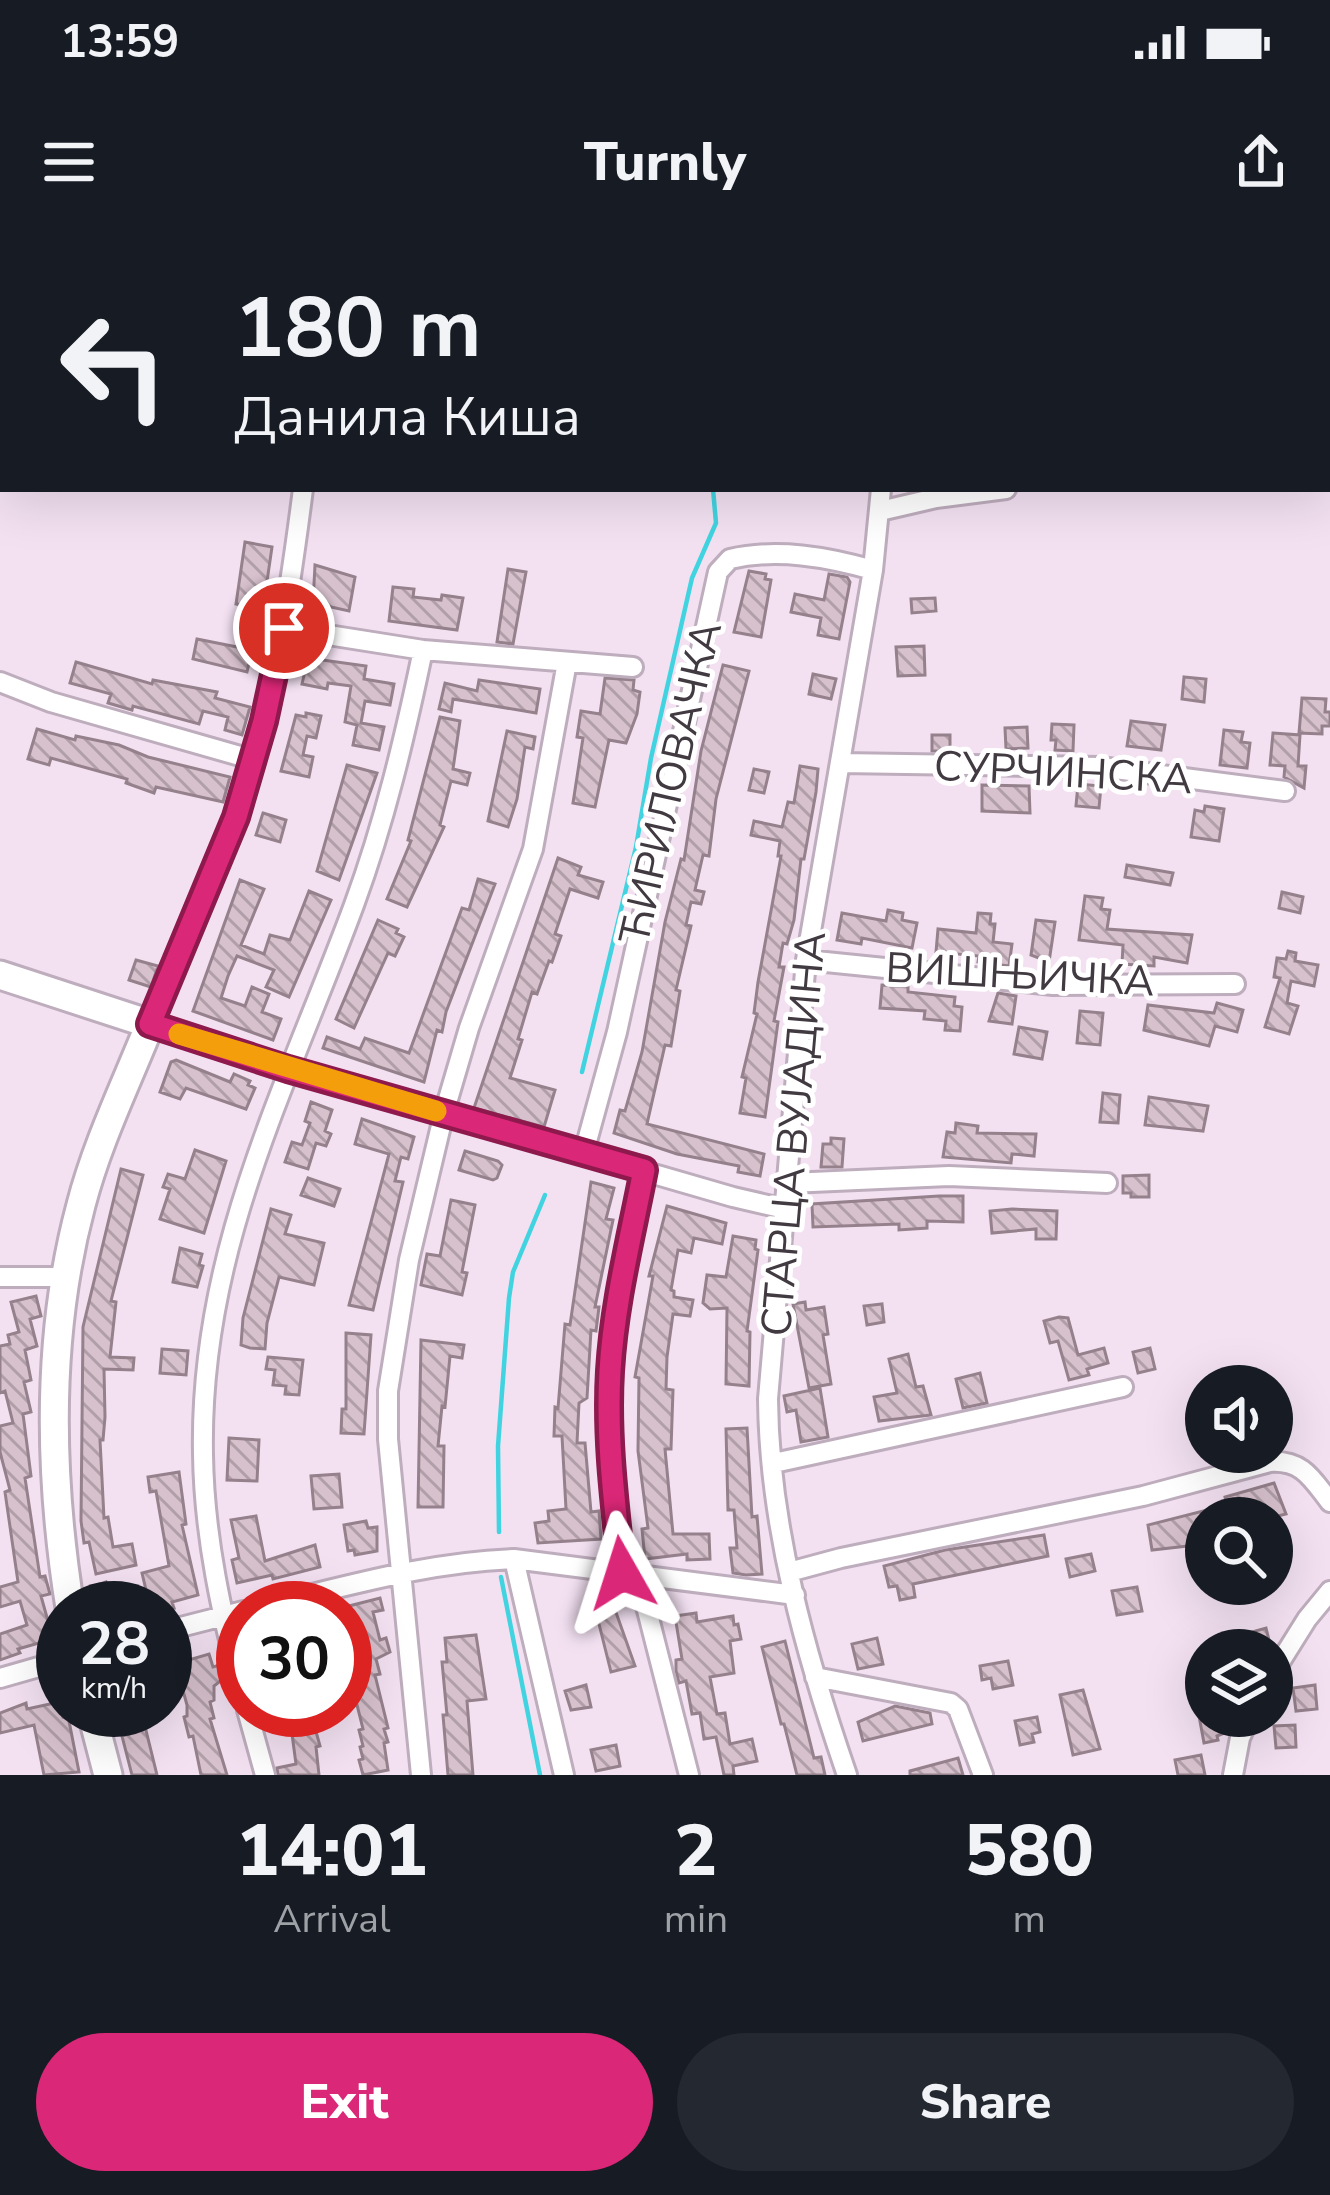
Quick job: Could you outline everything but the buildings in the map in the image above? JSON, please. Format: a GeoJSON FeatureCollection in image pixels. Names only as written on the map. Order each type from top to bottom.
{"type":"FeatureCollection","features":[{"type":"Feature","properties":{"kind":"street"},"geometry":{"type":"LineString","coordinates":[[66,1581],[55,1462],[55,1403],[65,1277],[81,1203],[236,817],[254,760],[284,628],[303,492]]}},
{"type":"Feature","properties":{"kind":"street","name":"СТАРЦА ВУЈАДИНА"},"geometry":{"type":"LineString","coordinates":[[847,1775],[815,1677],[789,1572],[769,1399],[806,960],[873,570],[881,492]]}},
{"type":"Feature","properties":{"kind":"street"},"geometry":{"type":"LineString","coordinates":[[880,511],[983,492]]}},
{"type":"Feature","properties":{"kind":"street","name":"ЋИРИЛОВАЧКА"},"geometry":{"type":"LineString","coordinates":[[584,1152],[616,1032],[718,572],[730,559],[781,554],[873,570]]}},
{"type":"Feature","properties":{"kind":"street"},"geometry":{"type":"LineString","coordinates":[[284,628],[423,650],[633,667]]}},
{"type":"Feature","properties":{"kind":"street"},"geometry":{"type":"LineString","coordinates":[[216,1584],[202,1450],[213,1326],[226,1254],[254,1153],[379,836],[423,650]]}},
{"type":"Feature","properties":{"kind":"street"},"geometry":{"type":"LineString","coordinates":[[421,1775],[388,1439],[388,1390],[409,1260],[444,1113],[533,849],[567,662]]}},
{"type":"Feature","properties":{"kind":"street"},"geometry":{"type":"LineString","coordinates":[[0,682],[51,702],[254,760]]}},
{"type":"Feature","properties":{"kind":"street","name":"СУРЧИНСКА"},"geometry":{"type":"LineString","coordinates":[[841,764],[1100,766],[1285,790]]}},
{"type":"Feature","properties":{"kind":"street","name":"ВИШЊИЧКА"},"geometry":{"type":"LineString","coordinates":[[806,960],[1053,985],[1235,984]]}},
{"type":"Feature","properties":{"kind":"street"},"geometry":{"type":"LineString","coordinates":[[0,975],[288,1069],[785,1209]]}},
{"type":"Feature","properties":{"kind":"street"},"geometry":{"type":"LineString","coordinates":[[644,1170],[617,1304],[609,1429],[630,1574],[689,1775]]}},
{"type":"Feature","properties":{"kind":"street"},"geometry":{"type":"LineString","coordinates":[[789,1183],[949,1176],[1107,1183]]}},
{"type":"Feature","properties":{"kind":"street"},"geometry":{"type":"LineString","coordinates":[[0,1277],[65,1277]]}},
{"type":"Feature","properties":{"kind":"street"},"geometry":{"type":"LineString","coordinates":[[773,1463],[1123,1388]]}},
{"type":"Feature","properties":{"kind":"street"},"geometry":{"type":"LineString","coordinates":[[789,1572],[1143,1496],[1270,1462],[1304,1468],[1330,1502]]}},
{"type":"Feature","properties":{"kind":"street"},"geometry":{"type":"LineString","coordinates":[[514,1559],[564,1775]]}},
{"type":"Feature","properties":{"kind":"street"},"geometry":{"type":"LineString","coordinates":[[362,1581],[477,1560],[514,1559],[795,1595]]}},
{"type":"Feature","properties":{"kind":"street"},"geometry":{"type":"LineString","coordinates":[[1293,1645],[1330,1591]]}},
{"type":"Feature","properties":{"kind":"street"},"geometry":{"type":"LineString","coordinates":[[0,1678],[36,1668]]}},
{"type":"Feature","properties":{"kind":"street"},"geometry":{"type":"LineString","coordinates":[[815,1677],[951,1703],[958,1709],[983,1775]]}},
{"type":"Feature","properties":{"kind":"street"},"geometry":{"type":"LineString","coordinates":[[99,1737],[108,1775]]}},
{"type":"Feature","properties":{"kind":"street"},"geometry":{"type":"LineString","coordinates":[[254,1737],[265,1775]]}},
{"type":"Feature","properties":{"kind":"street"},"geometry":{"type":"LineString","coordinates":[[1233,1775],[1240,1737]]}},
{"type":"Feature","properties":{"kind":"waterway"},"geometry":{"type":"LineString","coordinates":[[582,1072],[636,847],[692,578],[716,523],[713,492]]}},
{"type":"Feature","properties":{"kind":"waterway"},"geometry":{"type":"LineString","coordinates":[[499,1532],[498,1446],[509,1298],[513,1272],[545,1195]]}},
{"type":"Feature","properties":{"kind":"waterway"},"geometry":{"type":"LineString","coordinates":[[501,1577],[540,1775]]}},
{"type":"Feature","properties":{"kind":"slow traffic"},"geometry":{"type":"LineString","coordinates":[[179,1034],[436,1111]]}},
{"type":"Feature","properties":{"kind":"route"},"geometry":{"type":"LineString","coordinates":[[284,628],[236,817],[150,1024],[288,1069],[644,1170],[617,1304],[610,1370],[609,1429],[622,1573]]}}]}
